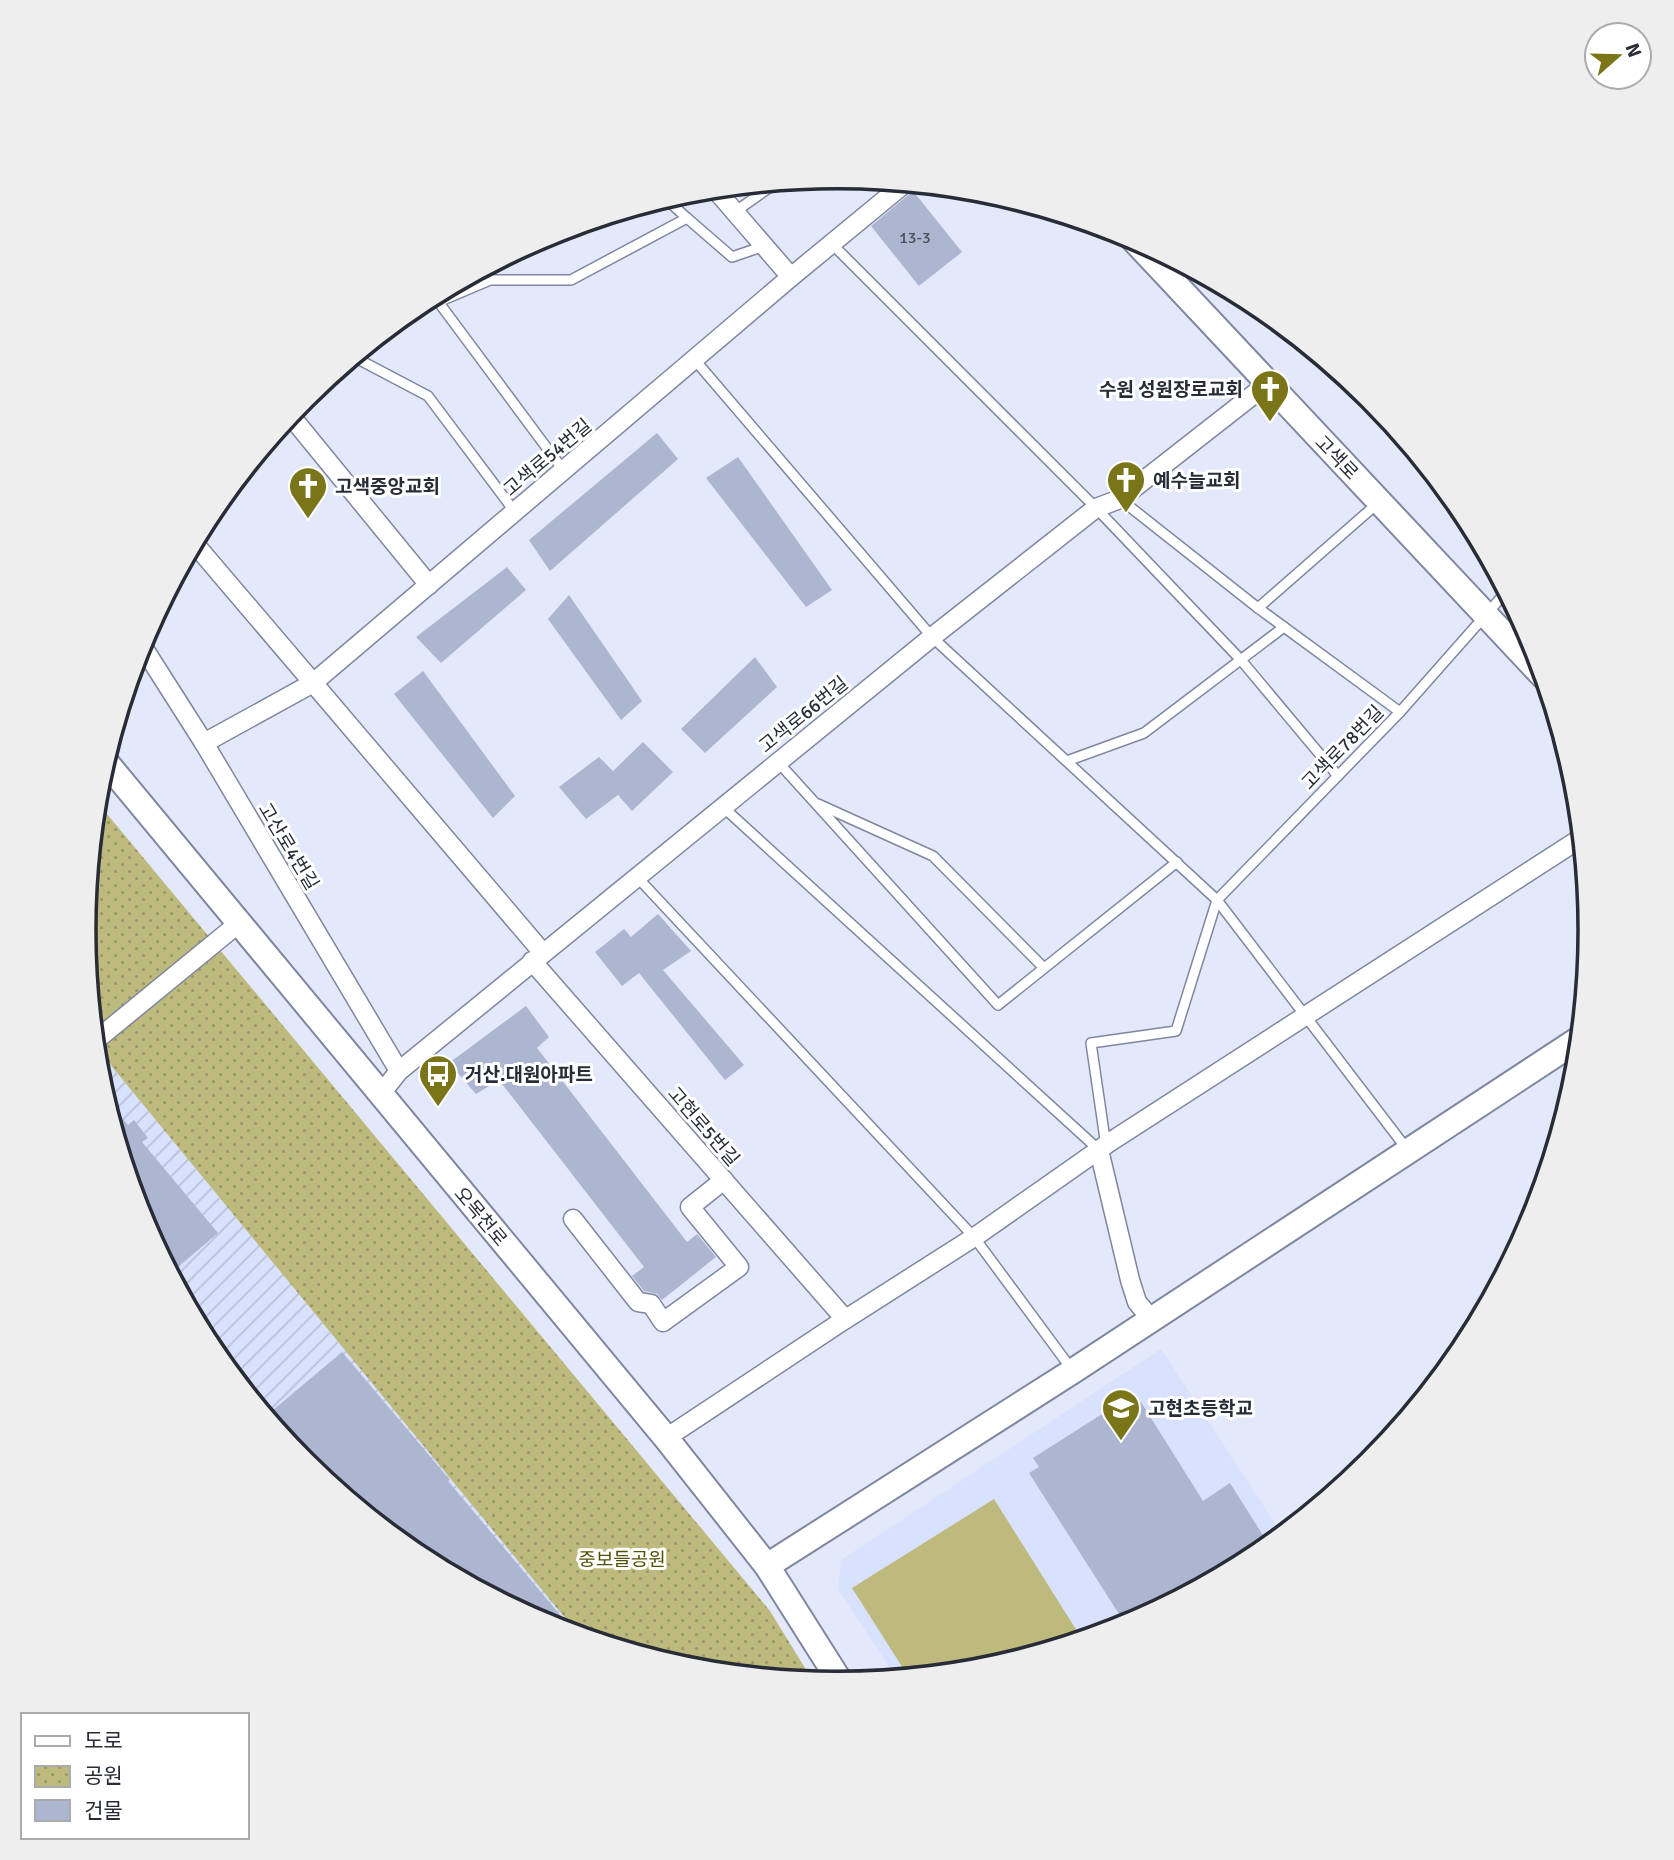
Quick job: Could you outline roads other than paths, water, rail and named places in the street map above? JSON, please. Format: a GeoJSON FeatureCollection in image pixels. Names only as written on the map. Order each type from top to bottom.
{"type":"FeatureCollection","features":[{"type":"Feature","properties":{"kind":"street","name":"고색로54번길"},"geometry":{"type":"LineString","coordinates":[[204,743],[313,683],[894,192]]}},
{"type":"Feature","properties":{"kind":"street"},"geometry":{"type":"LineString","coordinates":[[724,198],[791,277]]}},
{"type":"Feature","properties":{"kind":"street","name":"고색로"},"geometry":{"type":"LineString","coordinates":[[1153,260],[1524,656]]}},
{"type":"Feature","properties":{"kind":"street","name":"고색로66번길"},"geometry":{"type":"LineString","coordinates":[[380,1095],[399,1071],[932,637],[1096,508],[1120,499],[1266,384]]}},
{"type":"Feature","properties":{"kind":"street"},"geometry":{"type":"LineString","coordinates":[[297,424],[429,585]]}},
{"type":"Feature","properties":{"kind":"street","name":"고현로5번길"},"geometry":{"type":"LineString","coordinates":[[201,551],[313,683],[537,957],[845,1320]]}},
{"type":"Feature","properties":{"kind":"street","name":"고산로4번길"},"geometry":{"type":"LineString","coordinates":[[149,657],[204,743],[399,1071]]}},
{"type":"Feature","properties":{"kind":"street","name":"오목천로"},"geometry":{"type":"LineString","coordinates":[[113,771],[666,1438],[767,1566],[834,1671]]}},
{"type":"Feature","properties":{"kind":"street"},"geometry":{"type":"LineString","coordinates":[[666,1438],[974,1237],[1102,1148],[1572,844]]}},
{"type":"Feature","properties":{"kind":"street"},"geometry":{"type":"LineString","coordinates":[[104,1034],[239,923]]}},
{"type":"Feature","properties":{"kind":"street"},"geometry":{"type":"LineString","coordinates":[[767,1566],[1073,1371],[1568,1045]]}},
{"type":"Feature","properties":{"kind":"street"},"geometry":{"type":"LineString","coordinates":[[1102,1148],[1130,1280],[1137,1302],[1151,1319]]}},
{"type":"Feature","properties":{"kind":"street"},"geometry":{"type":"LineString","coordinates":[[573,1219],[638,1302],[650,1304],[663,1322],[672,1325],[738,1267],[690,1207],[724,1180]]}},
{"type":"Feature","properties":{"kind":"lane"},"geometry":{"type":"LineString","coordinates":[[736,211],[760,194]]}},
{"type":"Feature","properties":{"kind":"lane"},"geometry":{"type":"LineString","coordinates":[[675,207],[732,257],[764,246]]}},
{"type":"Feature","properties":{"kind":"lane"},"geometry":{"type":"LineString","coordinates":[[467,288],[490,280],[571,280],[687,218]]}},
{"type":"Feature","properties":{"kind":"lane"},"geometry":{"type":"LineString","coordinates":[[831,243],[1096,508],[1241,660],[1338,776]]}},
{"type":"Feature","properties":{"kind":"lane"},"geometry":{"type":"LineString","coordinates":[[440,305],[564,471]]}},
{"type":"Feature","properties":{"kind":"lane"},"geometry":{"type":"LineString","coordinates":[[694,359],[932,637],[1217,900],[1407,1150]]}},
{"type":"Feature","properties":{"kind":"lane"},"geometry":{"type":"LineString","coordinates":[[363,362],[428,396],[515,512]]}},
{"type":"Feature","properties":{"kind":"lane"},"geometry":{"type":"LineString","coordinates":[[1120,499],[1258,608],[1400,712]]}},
{"type":"Feature","properties":{"kind":"lane"},"geometry":{"type":"LineString","coordinates":[[1258,608],[1380,500]]}},
{"type":"Feature","properties":{"kind":"lane","name":"고색로78번길"},"geometry":{"type":"LineString","coordinates":[[1217,900],[1400,712],[1500,599]]}},
{"type":"Feature","properties":{"kind":"lane"},"geometry":{"type":"LineString","coordinates":[[1067,761],[1144,733],[1284,627]]}},
{"type":"Feature","properties":{"kind":"lane"},"geometry":{"type":"LineString","coordinates":[[778,762],[998,1006],[1177,863]]}},
{"type":"Feature","properties":{"kind":"lane"},"geometry":{"type":"LineString","coordinates":[[813,802],[933,856],[1044,968]]}},
{"type":"Feature","properties":{"kind":"lane"},"geometry":{"type":"LineString","coordinates":[[723,807],[1102,1148]]}},
{"type":"Feature","properties":{"kind":"lane"},"geometry":{"type":"LineString","coordinates":[[637,877],[974,1237],[1073,1371]]}},
{"type":"Feature","properties":{"kind":"lane"},"geometry":{"type":"LineString","coordinates":[[1102,1148],[1091,1043],[1176,1031],[1217,900]]}},
{"type":"Feature","properties":{"kind":"place","name":"수원 성원장로교회"},"geometry":{"type":"Point","coordinates":[1270,423]}},
{"type":"Feature","properties":{"kind":"place","name":"예수늘교회"},"geometry":{"type":"Point","coordinates":[1126,514]}},
{"type":"Feature","properties":{"kind":"place","name":"고색중앙교회"},"geometry":{"type":"Point","coordinates":[308,520]}},
{"type":"Feature","properties":{"kind":"place","name":"거산.대원아파트"},"geometry":{"type":"Point","coordinates":[438,1108]}},
{"type":"Feature","properties":{"kind":"place","name":"고현초등학교"},"geometry":{"type":"Point","coordinates":[1121,1442]}},
{"type":"Feature","properties":{"kind":"park label","name":"중보들공원"},"geometry":{"type":"Point","coordinates":[622,1559]}}]}
